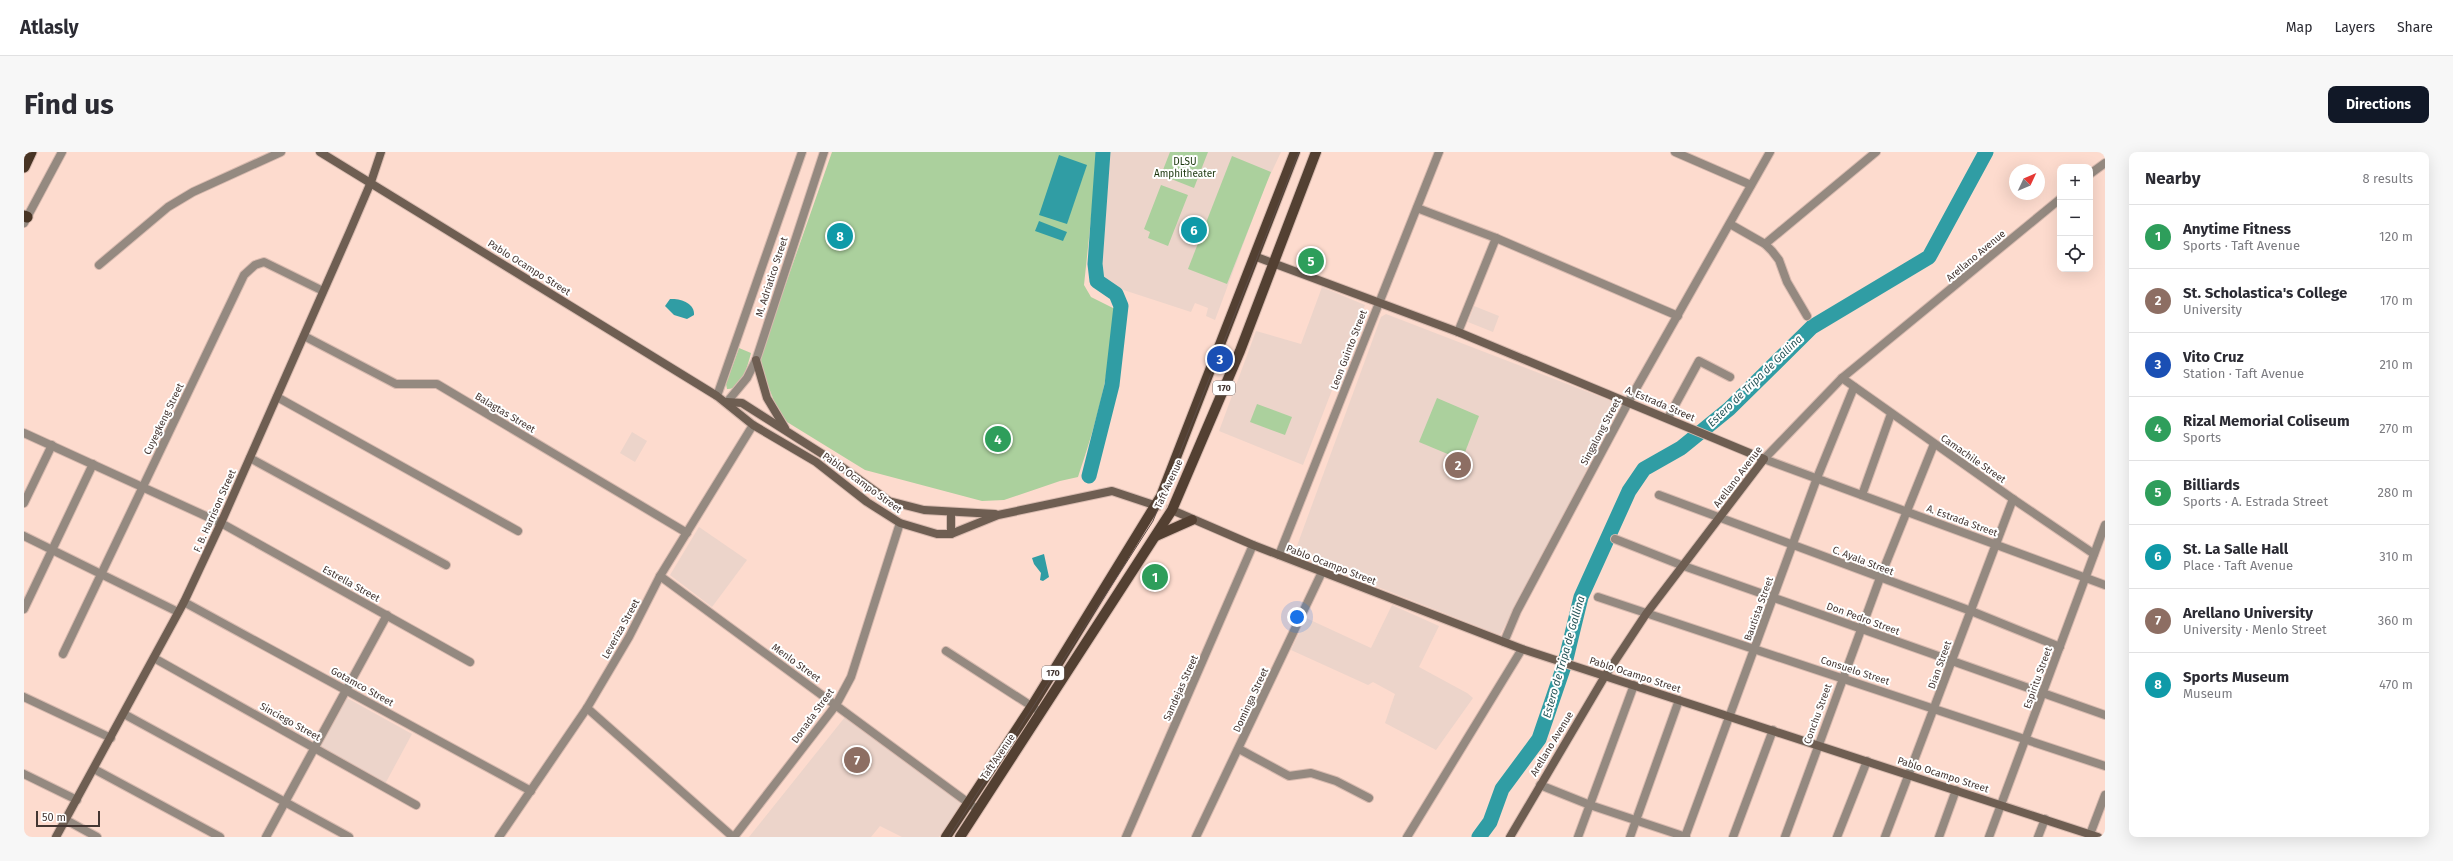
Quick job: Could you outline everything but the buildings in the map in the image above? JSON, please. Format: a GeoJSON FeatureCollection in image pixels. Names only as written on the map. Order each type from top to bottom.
{"type":"FeatureCollection","features":[{"type":"Feature","properties":{"kind":"highway"},"geometry":{"type":"LineString","coordinates":[[24,167],[32,152]]}},
{"type":"Feature","properties":{"kind":"main road","name":"Pablo Ocampo Street"},"geometry":{"type":"LineString","coordinates":[[320,152],[727,402],[753,425],[816,462],[900,523],[937,534],[951,534],[998,514],[1112,491],[1154,505]]}},
{"type":"Feature","properties":{"kind":"main road","name":"F. B. Harrison Street"},"geometry":{"type":"LineString","coordinates":[[56,837],[184,602],[221,523],[304,336],[371,182],[380,152]]}},
{"type":"Feature","properties":{"kind":"main road","name":"Taft Avenue"},"geometry":{"type":"LineString","coordinates":[[946,837],[1032,706],[1136,540],[1154,505],[1161,496],[1295,152]]}},
{"type":"Feature","properties":{"kind":"main road","name":"Taft Avenue"},"geometry":{"type":"LineString","coordinates":[[960,837],[1172,510],[1240,351],[1316,152]]}},
{"type":"Feature","properties":{"kind":"main road","name":"A. Estrada Street"},"geometry":{"type":"LineString","coordinates":[[1254,256],[1458,332],[1629,401],[1764,459]]}},
{"type":"Feature","properties":{"kind":"main road"},"geometry":{"type":"LineString","coordinates":[[756,360],[767,398],[788,432]]}},
{"type":"Feature","properties":{"kind":"main road","name":"Pablo Ocampo Street"},"geometry":{"type":"LineString","coordinates":[[727,402],[742,403],[788,432],[889,501],[924,510],[998,514]]}},
{"type":"Feature","properties":{"kind":"main road","name":"Arellano Avenue"},"geometry":{"type":"LineString","coordinates":[[1510,837],[1605,676],[1646,614],[1681,565],[1764,459]]}},
{"type":"Feature","properties":{"kind":"main road"},"geometry":{"type":"LineString","coordinates":[[887,515],[889,501]]}},
{"type":"Feature","properties":{"kind":"main road","name":"Pablo Ocampo Street"},"geometry":{"type":"LineString","coordinates":[[1172,510],[1192,520],[1279,556],[1522,649],[1817,744],[1909,776],[2045,819],[2093,836]]}},
{"type":"Feature","properties":{"kind":"main road"},"geometry":{"type":"LineString","coordinates":[[951,512],[951,534]]}},
{"type":"Feature","properties":{"kind":"main road"},"geometry":{"type":"LineString","coordinates":[[1153,538],[1166,529],[1192,520]]}},
{"type":"Feature","properties":{"kind":"street"},"geometry":{"type":"LineString","coordinates":[[25,219],[62,152]]}},
{"type":"Feature","properties":{"kind":"street"},"geometry":{"type":"LineString","coordinates":[[99,265],[168,207],[193,192],[281,152]]}},
{"type":"Feature","properties":{"kind":"street","name":"M. Adriatico Street"},"geometry":{"type":"LineString","coordinates":[[717,396],[802,152]]}},
{"type":"Feature","properties":{"kind":"street","name":"M. Adriatico Street"},"geometry":{"type":"LineString","coordinates":[[727,402],[748,378],[756,360],[824,152]]}},
{"type":"Feature","properties":{"kind":"street","name":"Leon Guinto Street"},"geometry":{"type":"LineString","coordinates":[[1279,556],[1439,152]]}},
{"type":"Feature","properties":{"kind":"street"},"geometry":{"type":"LineString","coordinates":[[1675,152],[1751,185]]}},
{"type":"Feature","properties":{"kind":"street","name":"Singalong Street"},"geometry":{"type":"LineString","coordinates":[[1504,642],[1517,611],[1629,401],[1770,152]]}},
{"type":"Feature","properties":{"kind":"street"},"geometry":{"type":"LineString","coordinates":[[1766,244],[1876,152]]}},
{"type":"Feature","properties":{"kind":"street"},"geometry":{"type":"LineString","coordinates":[[2093,172],[2105,163]]}},
{"type":"Feature","properties":{"kind":"street","name":"Arellano Avenue"},"geometry":{"type":"LineString","coordinates":[[1764,459],[1842,378],[2059,200]]}},
{"type":"Feature","properties":{"kind":"street"},"geometry":{"type":"LineString","coordinates":[[1417,208],[1496,238],[1678,316]]}},
{"type":"Feature","properties":{"kind":"street"},"geometry":{"type":"LineString","coordinates":[[1730,224],[1766,244],[1779,260],[1787,282],[1807,316]]}},
{"type":"Feature","properties":{"kind":"street"},"geometry":{"type":"LineString","coordinates":[[1458,332],[1496,238]]}},
{"type":"Feature","properties":{"kind":"street","name":"Cuyegkeng Street"},"geometry":{"type":"LineString","coordinates":[[63,654],[244,275],[255,265],[264,262],[323,292]]}},
{"type":"Feature","properties":{"kind":"street","name":"Balagtas Street"},"geometry":{"type":"LineString","coordinates":[[304,336],[396,384],[437,384],[687,533]]}},
{"type":"Feature","properties":{"kind":"street"},"geometry":{"type":"LineString","coordinates":[[1668,418],[1699,361],[1730,377]]}},
{"type":"Feature","properties":{"kind":"street","name":"Camachile Street"},"geometry":{"type":"LineString","coordinates":[[1842,378],[1934,444],[2094,554]]}},
{"type":"Feature","properties":{"kind":"street","name":"Bautista Street"},"geometry":{"type":"LineString","coordinates":[[1686,837],[1817,478],[1854,388]]}},
{"type":"Feature","properties":{"kind":"street"},"geometry":{"type":"LineString","coordinates":[[277,397],[518,531]]}},
{"type":"Feature","properties":{"kind":"street"},"geometry":{"type":"LineString","coordinates":[[1862,494],[1892,414]]}},
{"type":"Feature","properties":{"kind":"street","name":"Leveriza Street"},"geometry":{"type":"LineString","coordinates":[[499,837],[587,708],[629,637],[660,576],[753,425]]}},
{"type":"Feature","properties":{"kind":"street","name":"Estrella Street"},"geometry":{"type":"LineString","coordinates":[[24,432],[221,523],[470,662]]}},
{"type":"Feature","properties":{"kind":"street","name":"Conchu Street"},"geometry":{"type":"LineString","coordinates":[[1785,837],[1817,744],[1860,629],[1934,444]]}},
{"type":"Feature","properties":{"kind":"street"},"geometry":{"type":"LineString","coordinates":[[24,503],[52,445]]}},
{"type":"Feature","properties":{"kind":"street"},"geometry":{"type":"LineString","coordinates":[[250,458],[446,565]]}},
{"type":"Feature","properties":{"kind":"street","name":"A. Estrada Street"},"geometry":{"type":"LineString","coordinates":[[1764,459],[2105,585]]}},
{"type":"Feature","properties":{"kind":"street"},"geometry":{"type":"LineString","coordinates":[[24,609],[93,464]]}},
{"type":"Feature","properties":{"kind":"street","name":"C. Ayala Street"},"geometry":{"type":"LineString","coordinates":[[1659,495],[1718,519],[1971,611],[2060,647]]}},
{"type":"Feature","properties":{"kind":"street","name":"Dian Street"},"geometry":{"type":"LineString","coordinates":[[1885,837],[2013,499]]}},
{"type":"Feature","properties":{"kind":"street","name":"Donada Street"},"geometry":{"type":"LineString","coordinates":[[734,837],[836,705],[851,677],[900,523]]}},
{"type":"Feature","properties":{"kind":"street","name":"Espiritu Street"},"geometry":{"type":"LineString","coordinates":[[1989,837],[2105,525]]}},
{"type":"Feature","properties":{"kind":"street"},"geometry":{"type":"LineString","coordinates":[[24,536],[178,612]]}},
{"type":"Feature","properties":{"kind":"street","name":"Don Pedro Street"},"geometry":{"type":"LineString","coordinates":[[1615,539],[1681,565],[1951,662],[2043,692],[2105,715]]}},
{"type":"Feature","properties":{"kind":"street","name":"Sandejas Street"},"geometry":{"type":"LineString","coordinates":[[1126,837],[1253,545]]}},
{"type":"Feature","properties":{"kind":"street","name":"Dominga Street"},"geometry":{"type":"LineString","coordinates":[[1196,837],[1322,572]]}},
{"type":"Feature","properties":{"kind":"street","name":"Menlo Street"},"geometry":{"type":"LineString","coordinates":[[660,576],[978,810]]}},
{"type":"Feature","properties":{"kind":"street","name":"Consuelo Street"},"geometry":{"type":"LineString","coordinates":[[1598,597],[1842,677],[2105,766]]}},
{"type":"Feature","properties":{"kind":"street","name":"Gotamco Street"},"geometry":{"type":"LineString","coordinates":[[184,602],[531,791]]}},
{"type":"Feature","properties":{"kind":"street"},"geometry":{"type":"LineString","coordinates":[[266,837],[387,615]]}},
{"type":"Feature","properties":{"kind":"street"},"geometry":{"type":"LineString","coordinates":[[1407,837],[1522,649]]}},
{"type":"Feature","properties":{"kind":"street"},"geometry":{"type":"LineString","coordinates":[[946,651],[1042,712]]}},
{"type":"Feature","properties":{"kind":"street","name":"Sinciego Street"},"geometry":{"type":"LineString","coordinates":[[154,658],[316,747],[416,805]]}},
{"type":"Feature","properties":{"kind":"street"},"geometry":{"type":"LineString","coordinates":[[1578,837],[1634,686]]}},
{"type":"Feature","properties":{"kind":"street"},"geometry":{"type":"LineString","coordinates":[[24,697],[111,738]]}},
{"type":"Feature","properties":{"kind":"street"},"geometry":{"type":"LineString","coordinates":[[1630,837],[1679,700]]}},
{"type":"Feature","properties":{"kind":"street"},"geometry":{"type":"LineString","coordinates":[[587,708],[734,837]]}},
{"type":"Feature","properties":{"kind":"street"},"geometry":{"type":"LineString","coordinates":[[124,714],[349,837]]}},
{"type":"Feature","properties":{"kind":"street"},"geometry":{"type":"LineString","coordinates":[[1733,837],[1773,730]]}},
{"type":"Feature","properties":{"kind":"street"},"geometry":{"type":"LineString","coordinates":[[1239,749],[1288,776],[1311,773],[1336,781],[1369,798]]}},
{"type":"Feature","properties":{"kind":"street"},"geometry":{"type":"LineString","coordinates":[[1838,837],[1867,761]]}},
{"type":"Feature","properties":{"kind":"street"},"geometry":{"type":"LineString","coordinates":[[94,769],[220,837]]}},
{"type":"Feature","properties":{"kind":"street"},"geometry":{"type":"LineString","coordinates":[[24,774],[77,800]]}},
{"type":"Feature","properties":{"kind":"street"},"geometry":{"type":"LineString","coordinates":[[1540,785],[1590,805],[1686,837]]}},
{"type":"Feature","properties":{"kind":"street"},"geometry":{"type":"LineString","coordinates":[[1939,837],[1956,790]]}},
{"type":"Feature","properties":{"kind":"street"},"geometry":{"type":"LineString","coordinates":[[2093,836],[2105,795]]}},
{"type":"Feature","properties":{"kind":"street"},"geometry":{"type":"LineString","coordinates":[[2038,837],[2045,819]]}},
{"type":"Feature","properties":{"kind":"street"},"geometry":{"type":"LineString","coordinates":[[66,820],[97,837]]}},
{"type":"Feature","properties":{"kind":"shaded area"},"geometry":{"type":"Polygon","coordinates":[[[1103,152],[1281,152],[1265,186],[1215,320],[1206,316],[1208,308],[1195,303],[1191,312],[1096,281],[1093,266],[1101,181],[1095,179],[1103,152]]]}},
{"type":"Feature","properties":{"kind":"shaded area"},"geometry":{"type":"Polygon","coordinates":[[[1322,287],[1365,305],[1303,465],[1219,431],[1256,331],[1301,344],[1322,287]]]}},
{"type":"Feature","properties":{"kind":"shaded area"},"geometry":{"type":"Polygon","coordinates":[[[1474,306],[1499,316],[1493,332],[1468,322],[1474,306]]]}},
{"type":"Feature","properties":{"kind":"shaded area"},"geometry":{"type":"Polygon","coordinates":[[[1386,314],[1619,404],[1569,505],[1500,635],[1294,554],[1381,317],[1386,314]]]}},
{"type":"Feature","properties":{"kind":"shaded area"},"geometry":{"type":"Polygon","coordinates":[[[632,432],[647,441],[635,462],[620,453],[632,432]]]}},
{"type":"Feature","properties":{"kind":"shaded area"},"geometry":{"type":"Polygon","coordinates":[[[699,527],[747,560],[712,607],[670,575],[699,527]]]}},
{"type":"Feature","properties":{"kind":"shaded area"},"geometry":{"type":"Polygon","coordinates":[[[1392,605],[1439,626],[1419,667],[1467,693],[1473,698],[1436,750],[1385,723],[1395,694],[1373,682],[1368,685],[1291,650],[1306,618],[1371,648],[1392,605]]]}},
{"type":"Feature","properties":{"kind":"shaded area"},"geometry":{"type":"Polygon","coordinates":[[[347,698],[412,734],[385,784],[320,747],[347,698]]]}},
{"type":"Feature","properties":{"kind":"shaded area"},"geometry":{"type":"Polygon","coordinates":[[[845,717],[962,803],[939,837],[902,837],[880,826],[871,837],[749,837],[845,717]]]}},
{"type":"Feature","properties":{"kind":"green space"},"geometry":{"type":"Polygon","coordinates":[[[832,152],[1098,152],[1084,285],[1091,297],[1115,309],[1110,354],[1102,394],[1092,435],[1078,477],[1060,481],[1004,500],[982,501],[865,470],[787,422],[776,406],[760,363],[763,349],[832,152]]]}},
{"type":"Feature","properties":{"kind":"green space","name":"DLSU Amphitheater"},"geometry":{"type":"Polygon","coordinates":[[[1170,152],[1208,152],[1194,188],[1161,175],[1170,152]]]}},
{"type":"Feature","properties":{"kind":"green space"},"geometry":{"type":"Polygon","coordinates":[[[1232,156],[1271,172],[1227,284],[1188,269],[1232,156]]]}},
{"type":"Feature","properties":{"kind":"green space"},"geometry":{"type":"Polygon","coordinates":[[[1161,185],[1188,195],[1168,246],[1148,238],[1150,232],[1144,229],[1161,185]]]}},
{"type":"Feature","properties":{"kind":"green space"},"geometry":{"type":"Polygon","coordinates":[[[739,348],[751,353],[744,376],[737,385],[727,389],[726,384],[739,348]]]}},
{"type":"Feature","properties":{"kind":"green space"},"geometry":{"type":"Polygon","coordinates":[[[1437,398],[1479,416],[1462,460],[1419,442],[1437,398]]]}},
{"type":"Feature","properties":{"kind":"green space"},"geometry":{"type":"Polygon","coordinates":[[[1257,404],[1292,417],[1285,435],[1250,422],[1257,404]]]}},
{"type":"Feature","properties":{"kind":"water"},"geometry":{"type":"Polygon","coordinates":[[[1059,155],[1087,165],[1067,224],[1039,215],[1059,155]]]}},
{"type":"Feature","properties":{"kind":"water"},"geometry":{"type":"Polygon","coordinates":[[[1039,221],[1067,232],[1063,241],[1035,231],[1039,221]]]}},
{"type":"Feature","properties":{"kind":"water"},"geometry":{"type":"Polygon","coordinates":[[[670,299],[682,300],[689,304],[694,311],[694,315],[687,319],[674,315],[665,306],[670,299]]]}},
{"type":"Feature","properties":{"kind":"water"},"geometry":{"type":"Polygon","coordinates":[[[1044,554],[1049,577],[1043,581],[1040,580],[1041,573],[1034,564],[1032,558],[1044,554]]]}},
{"type":"Feature","properties":{"kind":"waterway"},"geometry":{"type":"LineString","coordinates":[[1089,476],[1112,385],[1121,306],[1116,294],[1097,281],[1095,264],[1103,152]]}},
{"type":"Feature","properties":{"kind":"waterway","name":"Estero de Tripa de Gallina"},"geometry":{"type":"LineString","coordinates":[[1479,837],[1490,822],[1502,789],[1539,739],[1565,663],[1581,597],[1629,491],[1644,469],[1681,448],[1729,409],[1812,327],[1929,257],[1986,152]]}},
{"type":"Feature","properties":{"kind":"tunnel"},"geometry":{"type":"LineString","coordinates":[[1154,505],[1172,510]]}},
{"type":"Feature","properties":{"kind":"tram line"},"geometry":{"type":"LineString","coordinates":[[949,837],[1153,521],[1299,152]]}},
{"type":"Feature","properties":{"kind":"place","name":"St. La Salle Hall"},"geometry":{"type":"Point","coordinates":[1194,230]}},
{"type":"Feature","properties":{"kind":"place","name":"Sports Museum"},"geometry":{"type":"Point","coordinates":[840,236]}},
{"type":"Feature","properties":{"kind":"place","name":"Billiards"},"geometry":{"type":"Point","coordinates":[1311,261]}},
{"type":"Feature","properties":{"kind":"place","name":"Vito Cruz"},"geometry":{"type":"Point","coordinates":[1220,359]}},
{"type":"Feature","properties":{"kind":"place","name":"Rizal Memorial Coliseum"},"geometry":{"type":"Point","coordinates":[998,439]}},
{"type":"Feature","properties":{"kind":"place","name":"St. Scholastica's College"},"geometry":{"type":"Point","coordinates":[1458,465]}},
{"type":"Feature","properties":{"kind":"place","name":"Anytime Fitness"},"geometry":{"type":"Point","coordinates":[1155,577]}},
{"type":"Feature","properties":{"kind":"place","name":"Arellano University"},"geometry":{"type":"Point","coordinates":[857,760]}}]}
